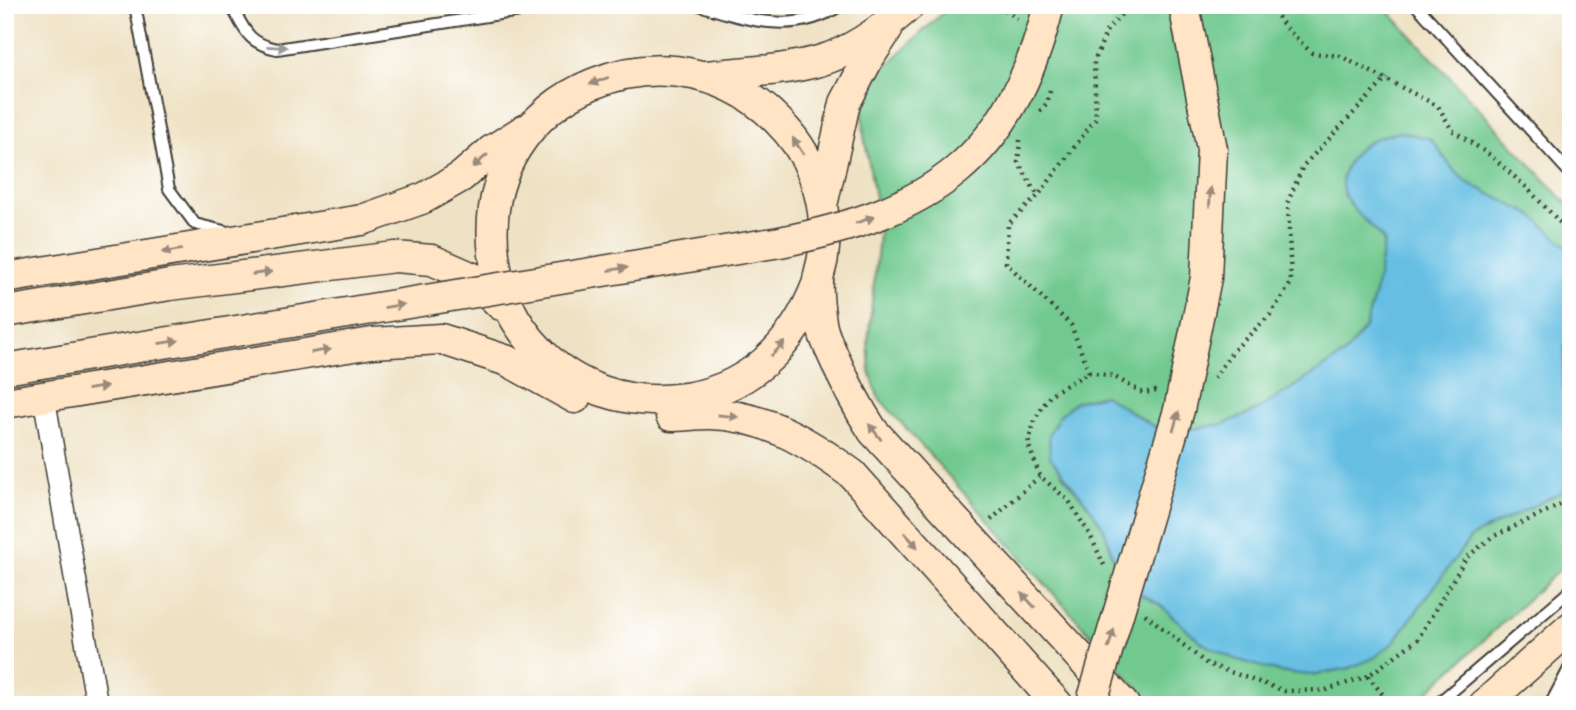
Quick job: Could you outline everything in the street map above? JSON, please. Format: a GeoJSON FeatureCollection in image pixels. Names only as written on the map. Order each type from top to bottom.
{"type":"FeatureCollection","features":[{"type":"Feature","properties":{"kind":"main road"},"geometry":{"type":"LineString","coordinates":[[5,369],[780,242],[827,233],[874,218],[915,199],[978,152],[1003,121],[1028,74],[1049,5]]}},
{"type":"Feature","properties":{"kind":"main road"},"geometry":{"type":"LineString","coordinates":[[1091,705],[1179,410],[1206,278],[1212,149],[1184,5]]}},
{"type":"Feature","properties":{"kind":"main road"},"geometry":{"type":"LineString","coordinates":[[706,76],[820,61],[856,45],[901,13]]}},
{"type":"Feature","properties":{"kind":"main road"},"geometry":{"type":"LineString","coordinates":[[822,205],[845,103],[868,59],[901,13]]}},
{"type":"Feature","properties":{"kind":"main road"},"geometry":{"type":"LineString","coordinates":[[5,278],[362,220],[424,198],[461,177],[491,151],[578,90],[627,72],[654,70],[706,76],[731,86],[753,99],[782,125],[805,156],[815,180],[825,231],[818,282],[808,306],[796,329],[760,366],[738,381],[664,408],[621,413],[545,357],[504,308],[473,278],[432,260],[395,257],[170,285],[5,312]]}},
{"type":"Feature","properties":{"kind":"main road"},"geometry":{"type":"LineString","coordinates":[[527,338],[502,293],[492,242],[493,216],[507,166],[536,122]]}},
{"type":"Feature","properties":{"kind":"main road"},"geometry":{"type":"LineString","coordinates":[[818,282],[821,326],[853,400],[873,431],[1124,705]]}},
{"type":"Feature","properties":{"kind":"main road"},"geometry":{"type":"LineString","coordinates":[[5,403],[372,343],[441,339],[508,361],[586,405],[621,413],[738,417],[787,432],[817,448],[852,474],[1058,705]]}},
{"type":"Feature","properties":{"kind":"main road"},"geometry":{"type":"LineString","coordinates":[[565,373],[588,386],[638,400],[690,398]]}},
{"type":"Feature","properties":{"kind":"main road"},"geometry":{"type":"LineString","coordinates":[[1483,705],[1571,628]]}},
{"type":"Feature","properties":{"kind":"street"},"geometry":{"type":"LineString","coordinates":[[44,397],[97,705]]}},
{"type":"Feature","properties":{"kind":"lane"},"geometry":{"type":"LineString","coordinates":[[135,5],[169,189],[195,224],[251,238]]}},
{"type":"Feature","properties":{"kind":"lane"},"geometry":{"type":"LineString","coordinates":[[231,5],[246,34],[256,43],[277,49],[558,5]]}},
{"type":"Feature","properties":{"kind":"lane"},"geometry":{"type":"LineString","coordinates":[[699,5],[764,23],[784,24],[805,22],[827,15],[841,5]]}},
{"type":"Feature","properties":{"kind":"lane"},"geometry":{"type":"LineString","coordinates":[[1416,5],[1571,174]]}},
{"type":"Feature","properties":{"kind":"lane"},"geometry":{"type":"LineString","coordinates":[[1436,705],[1571,590]]}},
{"type":"Feature","properties":{"kind":"lane"},"geometry":{"type":"LineString","coordinates":[[1550,705],[1571,664]]}},
{"type":"Feature","properties":{"kind":"lane"},"geometry":{"type":"LineString","coordinates":[[1550,705],[1571,693]]}},
{"type":"Feature","properties":{"kind":"path"},"geometry":{"type":"LineString","coordinates":[[1089,372],[1071,325],[1006,263],[1008,224],[1038,196],[1096,118],[1094,62],[1107,30],[1130,5]]}},
{"type":"Feature","properties":{"kind":"path"},"geometry":{"type":"LineString","coordinates":[[1270,5],[1285,27],[1312,53],[1340,56],[1438,106],[1452,130],[1490,155],[1526,187],[1571,234]]}},
{"type":"Feature","properties":{"kind":"path"},"geometry":{"type":"LineString","coordinates":[[1209,385],[1233,351],[1270,315],[1291,283],[1288,202],[1303,166],[1387,78]]}},
{"type":"Feature","properties":{"kind":"path"},"geometry":{"type":"LineString","coordinates":[[1106,570],[1091,537],[1069,501],[1040,477],[1028,444],[1036,417],[1051,394],[1089,372],[1113,376],[1143,393],[1157,391]]}},
{"type":"Feature","properties":{"kind":"path"},"geometry":{"type":"LineString","coordinates":[[971,539],[1040,477]]}},
{"type":"Feature","properties":{"kind":"path"},"geometry":{"type":"LineString","coordinates":[[1138,608],[1207,664],[1285,691],[1326,690],[1368,676],[1418,639],[1466,558],[1492,537],[1571,500]]}},
{"type":"Feature","properties":{"kind":"path"},"geometry":{"type":"LineString","coordinates":[[1368,676],[1391,705]]}},
{"type":"Feature","properties":{"kind":"green space"},"geometry":{"type":"Polygon","coordinates":[[[951,5],[1383,5],[1571,208],[1571,254],[1565,245],[1466,182],[1452,168],[1345,195],[1384,241],[1375,294],[1365,328],[1345,354],[1256,411],[1224,424],[1172,432],[1153,426],[1104,395],[1075,402],[1059,416],[1062,474],[1092,510],[1105,531],[1112,555],[1140,594],[1159,604],[1178,621],[1279,672],[1312,675],[1350,668],[1393,643],[1471,537],[1571,487],[1571,559],[1414,705],[1153,705],[878,397],[870,372],[868,342],[879,235],[864,136],[862,104],[874,77],[951,5]]]}},
{"type":"Feature","properties":{"kind":"water"},"geometry":{"type":"Polygon","coordinates":[[[1401,132],[1431,139],[1466,182],[1532,215],[1565,245],[1571,254],[1571,325],[1565,347],[1563,384],[1571,418],[1571,487],[1471,537],[1393,643],[1374,658],[1350,668],[1312,675],[1279,672],[1232,658],[1202,643],[1159,604],[1140,594],[1125,579],[1112,555],[1105,531],[1050,457],[1049,434],[1059,416],[1075,402],[1104,395],[1153,426],[1172,432],[1224,424],[1256,411],[1345,354],[1365,328],[1375,294],[1384,241],[1353,209],[1345,196],[1345,171],[1353,155],[1367,143],[1380,136],[1401,132]]]}}]}
